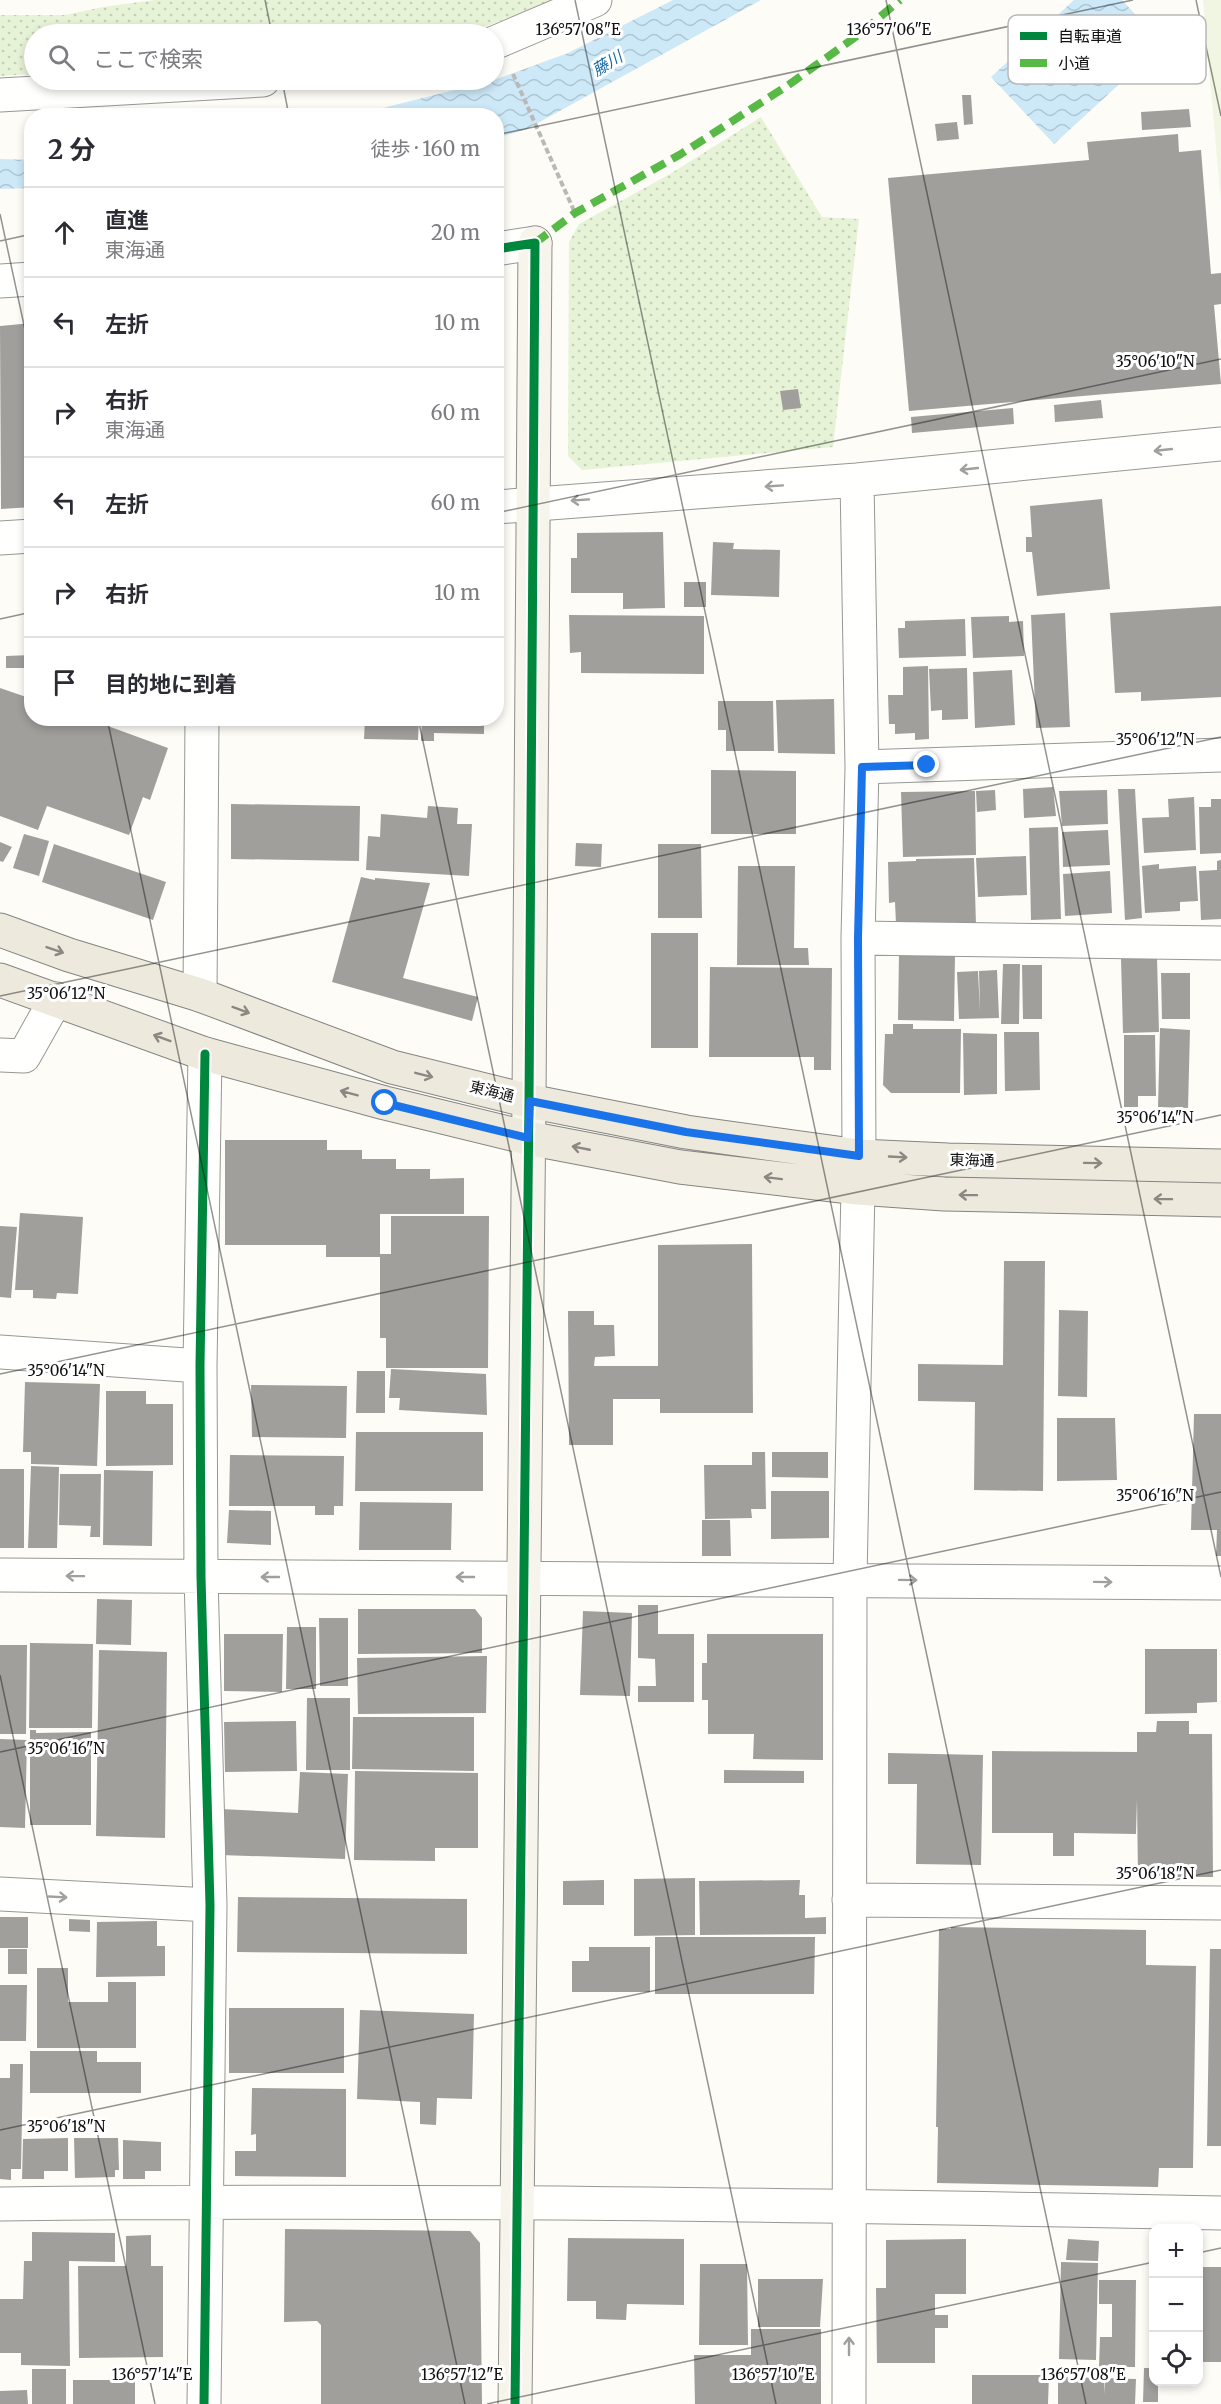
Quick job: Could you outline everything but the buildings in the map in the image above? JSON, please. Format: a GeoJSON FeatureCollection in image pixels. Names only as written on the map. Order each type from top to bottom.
{"type":"FeatureCollection","features":[{"type":"Feature","properties":{"kind":"main road","name":"東海通"},"geometry":{"type":"LineString","coordinates":[[0,930],[69,955],[200,995],[392,1066],[530,1101],[686,1132],[859,1156],[1221,1166]]}},
{"type":"Feature","properties":{"kind":"main road"},"geometry":{"type":"LineString","coordinates":[[0,980],[206,1054],[385,1103],[528,1138],[680,1167],[858,1188],[944,1194],[1221,1200]]}},
{"type":"Feature","properties":{"kind":"street"},"geometry":{"type":"LineString","coordinates":[[504,39],[595,0]]}},
{"type":"Feature","properties":{"kind":"street"},"geometry":{"type":"LineString","coordinates":[[0,95],[88,90]]}},
{"type":"Feature","properties":{"kind":"street"},"geometry":{"type":"LineString","coordinates":[[504,248],[535,243],[530,1101],[515,2404]]}},
{"type":"Feature","properties":{"kind":"street"},"geometry":{"type":"LineString","coordinates":[[0,281],[24,280]]}},
{"type":"Feature","properties":{"kind":"street"},"geometry":{"type":"LineString","coordinates":[[504,506],[857,480],[1221,444]]}},
{"type":"Feature","properties":{"kind":"street"},"geometry":{"type":"LineString","coordinates":[[857,480],[862,767],[858,938],[859,1156]]}},
{"type":"Feature","properties":{"kind":"street"},"geometry":{"type":"LineString","coordinates":[[0,538],[24,536]]}},
{"type":"Feature","properties":{"kind":"street"},"geometry":{"type":"LineString","coordinates":[[200,995],[202,726]]}},
{"type":"Feature","properties":{"kind":"street"},"geometry":{"type":"LineString","coordinates":[[862,767],[1221,755]]}},
{"type":"Feature","properties":{"kind":"street"},"geometry":{"type":"LineString","coordinates":[[858,938],[1221,943]]}},
{"type":"Feature","properties":{"kind":"street"},"geometry":{"type":"LineString","coordinates":[[0,1055],[24,1056],[56,999]]}},
{"type":"Feature","properties":{"kind":"street"},"geometry":{"type":"LineString","coordinates":[[204,2404],[210,1905],[201,1577],[200,1366],[206,1054]]}},
{"type":"Feature","properties":{"kind":"street"},"geometry":{"type":"LineString","coordinates":[[849,2404],[850,1579],[858,1188]]}},
{"type":"Feature","properties":{"kind":"street"},"geometry":{"type":"LineString","coordinates":[[0,1352],[200,1366]]}},
{"type":"Feature","properties":{"kind":"street"},"geometry":{"type":"LineString","coordinates":[[0,1575],[1221,1583]]}},
{"type":"Feature","properties":{"kind":"street"},"geometry":{"type":"LineString","coordinates":[[0,1894],[210,1905]]}},
{"type":"Feature","properties":{"kind":"street"},"geometry":{"type":"LineString","coordinates":[[849,1900],[1221,1903]]}},
{"type":"Feature","properties":{"kind":"street"},"geometry":{"type":"LineString","coordinates":[[0,2204],[207,2201],[848,2206],[1221,2213]]}},
{"type":"Feature","properties":{"kind":"path"},"geometry":{"type":"LineString","coordinates":[[504,59],[575,213]]}},
{"type":"Feature","properties":{"kind":"green space"},"geometry":{"type":"Polygon","coordinates":[[[155,0],[554,0],[493,24],[24,24],[24,75],[0,76],[0,15],[65,15],[155,0]]]}},
{"type":"Feature","properties":{"kind":"green space"},"geometry":{"type":"Polygon","coordinates":[[[1203,0],[1221,0],[1221,202],[1206,15],[1203,0]]]}},
{"type":"Feature","properties":{"kind":"green space"},"geometry":{"type":"Polygon","coordinates":[[[761,117],[822,217],[859,219],[833,447],[582,470],[568,456],[569,242],[579,224],[670,174],[761,117]]]}},
{"type":"Feature","properties":{"kind":"water","name":"藤川"},"geometry":{"type":"Polygon","coordinates":[[[673,0],[761,0],[527,129],[504,136],[504,108],[383,108],[454,90],[504,90],[504,76],[568,53],[673,0]]]}},
{"type":"Feature","properties":{"kind":"water"},"geometry":{"type":"Polygon","coordinates":[[[1074,0],[1122,0],[1136,15],[1058,15],[1074,0]]]}},
{"type":"Feature","properties":{"kind":"water"},"geometry":{"type":"Polygon","coordinates":[[[1008,61],[1008,84],[1119,84],[1054,144],[991,77],[1008,61]]]}},
{"type":"Feature","properties":{"kind":"water"},"geometry":{"type":"Polygon","coordinates":[[[0,159],[24,160],[24,188],[0,189],[0,159]]]}},
{"type":"Feature","properties":{"kind":"marked path"},"geometry":{"type":"LineString","coordinates":[[535,243],[575,213],[681,154],[787,86],[861,33],[900,0]]}},
{"type":"Feature","properties":{"kind":"cycle path"},"geometry":{"type":"LineString","coordinates":[[504,248],[535,243],[529,1101],[515,2404]]}},
{"type":"Feature","properties":{"kind":"cycle path"},"geometry":{"type":"LineString","coordinates":[[204,2404],[210,1905],[201,1577],[200,1366],[205,1054]]}},
{"type":"Feature","properties":{"kind":"route"},"geometry":{"type":"LineString","coordinates":[[385,1103],[528,1138],[530,1101],[686,1132],[859,1156],[858,938],[862,767],[927,765]]}}]}
